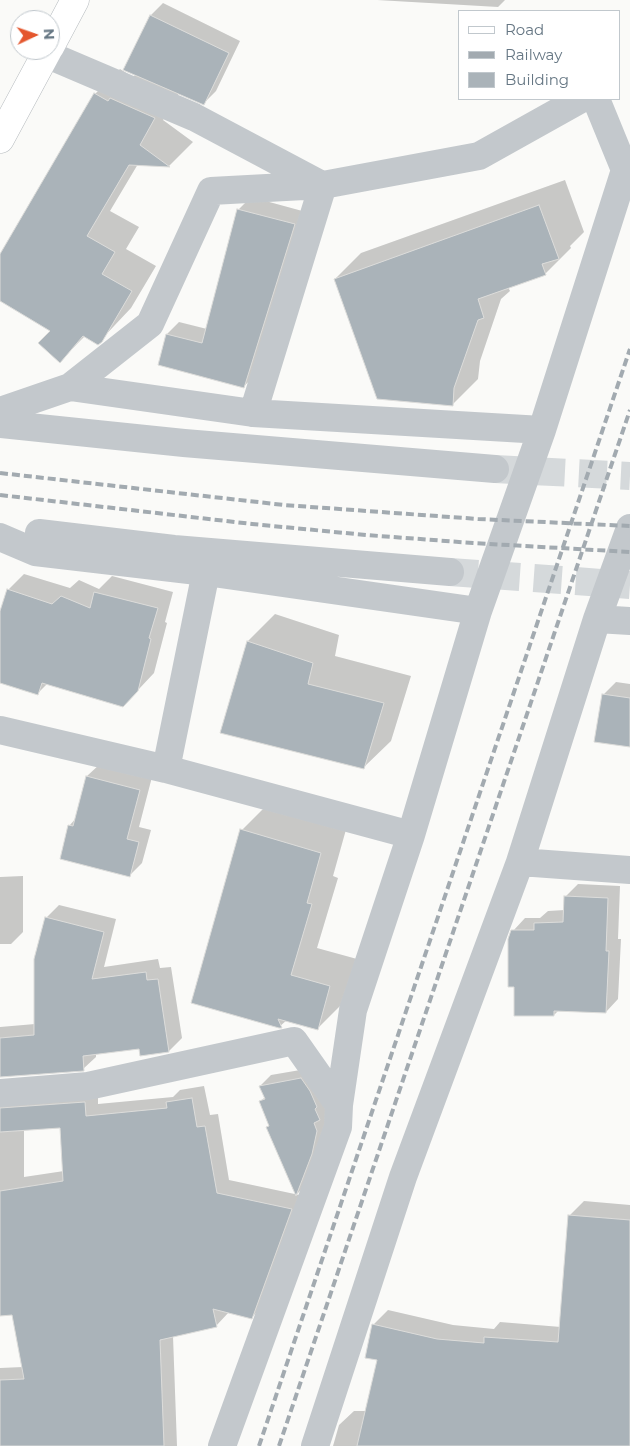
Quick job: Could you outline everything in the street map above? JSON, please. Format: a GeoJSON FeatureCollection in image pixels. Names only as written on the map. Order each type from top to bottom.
{"type":"FeatureCollection","features":[{"type":"Feature","properties":{"kind":"main road"},"geometry":{"type":"LineString","coordinates":[[60,27],[74,0]]}},
{"type":"Feature","properties":{"kind":"main road"},"geometry":{"type":"LineString","coordinates":[[0,139],[43,60]]}},
{"type":"Feature","properties":{"kind":"street"},"geometry":{"type":"LineString","coordinates":[[60,55],[194,116],[323,185]]}},
{"type":"Feature","properties":{"kind":"street"},"geometry":{"type":"LineString","coordinates":[[0,411],[70,387],[150,324],[212,191],[323,185],[479,156],[579,100]]}},
{"type":"Feature","properties":{"kind":"street"},"geometry":{"type":"LineString","coordinates":[[222,1446],[338,1127],[339,1105],[353,1010],[411,835],[478,611],[542,430],[625,170],[596,100]]}},
{"type":"Feature","properties":{"kind":"street"},"geometry":{"type":"LineString","coordinates":[[253,413],[323,185]]}},
{"type":"Feature","properties":{"kind":"street"},"geometry":{"type":"LineString","coordinates":[[70,387],[253,413],[542,430]]}},
{"type":"Feature","properties":{"kind":"street"},"geometry":{"type":"LineString","coordinates":[[0,424],[184,443],[494,469]]}},
{"type":"Feature","properties":{"kind":"street"},"geometry":{"type":"LineString","coordinates":[[315,1446],[403,1177],[520,862],[598,619],[630,528]]}},
{"type":"Feature","properties":{"kind":"street"},"geometry":{"type":"LineString","coordinates":[[0,529],[174,549],[450,572]]}},
{"type":"Feature","properties":{"kind":"street"},"geometry":{"type":"LineString","coordinates":[[0,537],[35,552],[206,572],[478,611]]}},
{"type":"Feature","properties":{"kind":"street"},"geometry":{"type":"LineString","coordinates":[[166,769],[206,572]]}},
{"type":"Feature","properties":{"kind":"street"},"geometry":{"type":"LineString","coordinates":[[598,619],[630,620]]}},
{"type":"Feature","properties":{"kind":"street"},"geometry":{"type":"LineString","coordinates":[[0,730],[166,769],[411,835]]}},
{"type":"Feature","properties":{"kind":"street"},"geometry":{"type":"LineString","coordinates":[[520,862],[630,870]]}},
{"type":"Feature","properties":{"kind":"street"},"geometry":{"type":"LineString","coordinates":[[0,1093],[88,1086],[294,1041],[339,1105]]}},
{"type":"Feature","properties":{"kind":"building"},"geometry":{"type":"Polygon","coordinates":[[[150,15],[229,53],[204,105],[123,70],[150,15]]]}},
{"type":"Feature","properties":{"kind":"building"},"geometry":{"type":"Polygon","coordinates":[[[94,93],[108,101],[110,98],[155,118],[140,145],[170,167],[129,165],[87,236],[115,252],[102,274],[132,291],[102,342],[98,345],[83,336],[60,363],[38,343],[50,331],[0,301],[0,254],[94,93]]]}},
{"type":"Feature","properties":{"kind":"building"},"geometry":{"type":"Polygon","coordinates":[[[539,205],[559,259],[542,264],[546,275],[478,299],[484,318],[478,320],[454,388],[453,406],[377,399],[334,279],[539,205]]]}},
{"type":"Feature","properties":{"kind":"building"},"geometry":{"type":"Polygon","coordinates":[[[237,209],[295,224],[244,388],[158,365],[166,334],[202,343],[237,209]]]}},
{"type":"Feature","properties":{"kind":"building"},"geometry":{"type":"Polygon","coordinates":[[[7,589],[52,604],[61,596],[90,608],[94,592],[158,608],[149,638],[151,639],[138,691],[123,707],[42,683],[38,695],[0,683],[0,611],[7,589]]]}},
{"type":"Feature","properties":{"kind":"building"},"geometry":{"type":"Polygon","coordinates":[[[247,641],[313,663],[308,684],[384,703],[364,769],[220,733],[247,641]]]}},
{"type":"Feature","properties":{"kind":"building"},"geometry":{"type":"Polygon","coordinates":[[[602,694],[630,698],[630,747],[594,742],[602,694]]]}},
{"type":"Feature","properties":{"kind":"building"},"geometry":{"type":"Polygon","coordinates":[[[86,776],[140,790],[127,839],[139,842],[130,877],[60,859],[68,825],[73,826],[86,776]]]}},
{"type":"Feature","properties":{"kind":"building"},"geometry":{"type":"Polygon","coordinates":[[[240,829],[321,853],[307,903],[312,904],[291,975],[330,986],[318,1030],[278,1019],[282,1028],[279,1028],[191,1003],[240,829]]]}},
{"type":"Feature","properties":{"kind":"building"},"geometry":{"type":"Polygon","coordinates":[[[564,896],[608,898],[606,951],[609,951],[606,1013],[554,1011],[554,1016],[514,1016],[514,987],[508,987],[508,939],[511,930],[534,930],[534,923],[563,922],[564,896]]]}},
{"type":"Feature","properties":{"kind":"building"},"geometry":{"type":"Polygon","coordinates":[[[45,917],[104,932],[92,979],[146,972],[147,980],[158,979],[169,1052],[140,1056],[139,1049],[83,1056],[84,1071],[0,1077],[0,1038],[34,1035],[34,959],[45,917]]]}},
{"type":"Feature","properties":{"kind":"building"},"geometry":{"type":"Polygon","coordinates":[[[301,1078],[310,1091],[320,1120],[314,1123],[317,1131],[312,1154],[296,1196],[266,1127],[269,1126],[259,1101],[265,1099],[259,1086],[301,1078]]]}},
{"type":"Feature","properties":{"kind":"building"},"geometry":{"type":"Polygon","coordinates":[[[192,1098],[197,1127],[205,1126],[217,1193],[292,1209],[252,1319],[213,1309],[217,1327],[160,1340],[164,1446],[0,1446],[0,1380],[24,1379],[12,1315],[0,1316],[0,1191],[63,1181],[60,1128],[0,1132],[0,1108],[85,1102],[86,1116],[167,1108],[166,1102],[192,1098]]]}},
{"type":"Feature","properties":{"kind":"building"},"geometry":{"type":"Polygon","coordinates":[[[568,1215],[630,1220],[630,1446],[357,1446],[377,1360],[365,1358],[372,1324],[437,1339],[484,1343],[484,1337],[558,1342],[568,1215]]]}},
{"type":"Feature","properties":{"kind":"tunnel"},"geometry":{"type":"LineString","coordinates":[[495,469],[630,476]]}},
{"type":"Feature","properties":{"kind":"tunnel"},"geometry":{"type":"LineString","coordinates":[[450,572],[630,585]]}},
{"type":"Feature","properties":{"kind":"railway"},"geometry":{"type":"LineString","coordinates":[[259,1446],[630,349]]}},
{"type":"Feature","properties":{"kind":"railway"},"geometry":{"type":"LineString","coordinates":[[279,1446],[630,410]]}},
{"type":"Feature","properties":{"kind":"railway"},"geometry":{"type":"LineString","coordinates":[[0,473],[284,505],[478,519],[630,526]]}},
{"type":"Feature","properties":{"kind":"railway"},"geometry":{"type":"LineString","coordinates":[[0,495],[366,535],[630,552]]}}]}
